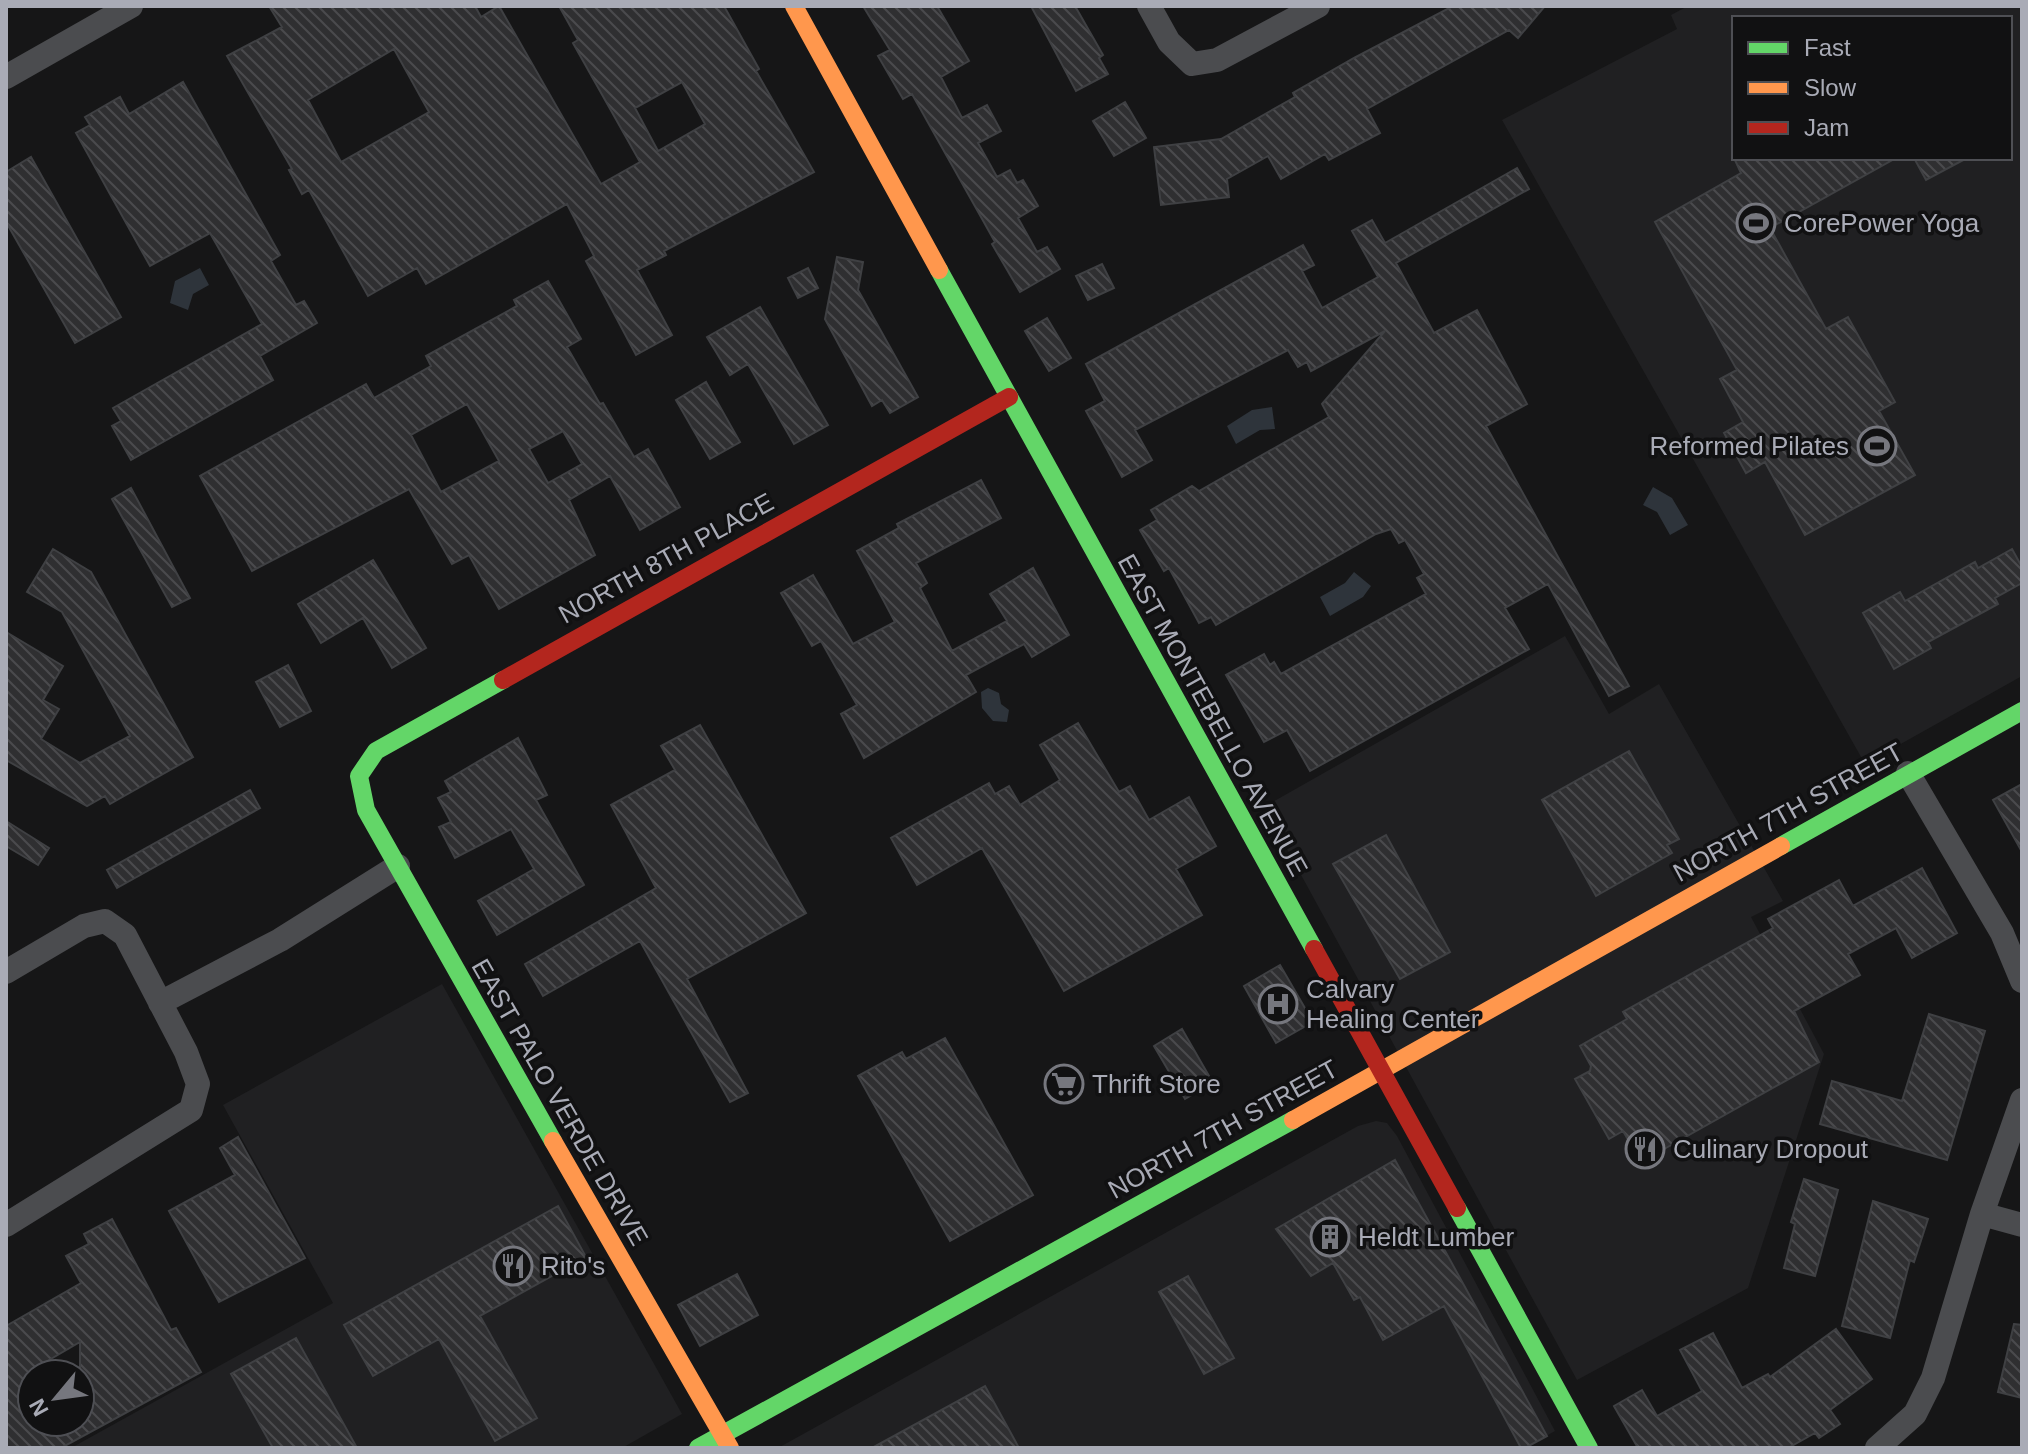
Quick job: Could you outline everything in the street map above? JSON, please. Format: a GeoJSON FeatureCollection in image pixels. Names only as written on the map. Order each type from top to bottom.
{"type":"FeatureCollection","features":[{"type":"Feature","properties":{"kind":"street"},"geometry":{"type":"LineString","coordinates":[[6,77],[131,6]]}},
{"type":"Feature","properties":{"kind":"street","name":"EAST MONTEBELLO AVENUE"},"geometry":{"type":"LineString","coordinates":[[794,6],[1589,1448]]}},
{"type":"Feature","properties":{"kind":"street"},"geometry":{"type":"LineString","coordinates":[[1149,6],[1169,42],[1192,64],[1217,60],[1318,6]]}},
{"type":"Feature","properties":{"kind":"street","name":"NORTH 8TH PLACE"},"geometry":{"type":"LineString","coordinates":[[359,776],[376,751],[1009,397]]}},
{"type":"Feature","properties":{"kind":"street","name":"NORTH 7TH STREET"},"geometry":{"type":"LineString","coordinates":[[698,1448],[727,1441],[2022,711]]}},
{"type":"Feature","properties":{"kind":"street"},"geometry":{"type":"LineString","coordinates":[[1908,773],[2002,933],[2022,981]]}},
{"type":"Feature","properties":{"kind":"street","name":"EAST PALO VERDE DRIVE"},"geometry":{"type":"LineString","coordinates":[[359,776],[366,810],[690,1384],[727,1441]]}},
{"type":"Feature","properties":{"kind":"street"},"geometry":{"type":"LineString","coordinates":[[160,1003],[280,940],[398,866]]}},
{"type":"Feature","properties":{"kind":"street"},"geometry":{"type":"LineString","coordinates":[[6,972],[84,926],[105,921],[125,935],[198,1084],[191,1110],[6,1225]]}},
{"type":"Feature","properties":{"kind":"street"},"geometry":{"type":"LineString","coordinates":[[1877,1448],[1915,1414],[1933,1378],[1982,1214],[2022,1100]]}},
{"type":"Feature","properties":{"kind":"street"},"geometry":{"type":"LineString","coordinates":[[1982,1214],[2022,1225]]}},
{"type":"Feature","properties":{"kind":"shaded area"},"geometry":{"type":"Polygon","coordinates":[[[1688,6],[2022,6],[2022,676],[1865,764],[1502,120],[1677,29],[1671,15],[1688,6]]]}},
{"type":"Feature","properties":{"kind":"shaded area"},"geometry":{"type":"Polygon","coordinates":[[[200,268],[209,285],[193,294],[188,310],[170,303],[175,281],[200,268]]]}},
{"type":"Feature","properties":{"kind":"shaded area"},"geometry":{"type":"Polygon","coordinates":[[[1272,407],[1275,429],[1260,430],[1236,444],[1227,426],[1252,410],[1272,407]]]}},
{"type":"Feature","properties":{"kind":"shaded area"},"geometry":{"type":"Polygon","coordinates":[[[1653,487],[1672,498],[1688,525],[1670,535],[1657,512],[1643,505],[1653,487]]]}},
{"type":"Feature","properties":{"kind":"shaded area"},"geometry":{"type":"Polygon","coordinates":[[[1354,572],[1371,586],[1363,597],[1330,616],[1320,597],[1345,583],[1354,572]]]}},
{"type":"Feature","properties":{"kind":"shaded area"},"geometry":{"type":"Polygon","coordinates":[[[1565,636],[1609,714],[1659,684],[1783,901],[1751,917],[1824,1054],[1748,1288],[1577,1380],[1264,807],[1565,636]]]}},
{"type":"Feature","properties":{"kind":"shaded area"},"geometry":{"type":"Polygon","coordinates":[[[988,688],[999,693],[1001,704],[1009,710],[1007,722],[993,721],[982,708],[981,692],[988,688]]]}},
{"type":"Feature","properties":{"kind":"shaded area"},"geometry":{"type":"Polygon","coordinates":[[[442,984],[682,1414],[622,1448],[71,1448],[89,1438],[96,1438],[96,1434],[333,1303],[223,1105],[442,984]]]}},
{"type":"Feature","properties":{"kind":"shaded area"},"geometry":{"type":"Polygon","coordinates":[[[1376,1121],[1387,1123],[1397,1136],[1555,1431],[1525,1448],[778,1448],[1358,1126],[1376,1121]]]}},
{"type":"Feature","properties":{"kind":"building"},"geometry":{"type":"Polygon","coordinates":[[[269,6],[475,6],[481,17],[499,6],[601,184],[640,162],[573,43],[578,40],[559,6],[724,6],[759,69],[756,71],[814,172],[664,251],[666,255],[637,270],[672,335],[636,355],[586,261],[594,256],[567,204],[426,284],[417,268],[368,296],[309,190],[302,194],[289,170],[292,169],[227,56],[282,27],[269,6]],[[394,49],[308,100],[341,162],[429,112],[394,49]],[[682,82],[635,108],[658,151],[705,124],[682,82]]]}},
{"type":"Feature","properties":{"kind":"building"},"geometry":{"type":"Polygon","coordinates":[[[863,6],[937,6],[969,61],[941,77],[962,118],[987,105],[1001,131],[978,143],[997,177],[1010,170],[1017,183],[1023,180],[1038,206],[1018,218],[1037,252],[1047,247],[1060,269],[1020,292],[912,94],[903,99],[878,56],[890,50],[863,6]]]}},
{"type":"Feature","properties":{"kind":"building"},"geometry":{"type":"Polygon","coordinates":[[[1031,6],[1075,6],[1103,55],[1099,58],[1108,74],[1076,91],[1031,6]]]}},
{"type":"Feature","properties":{"kind":"building"},"geometry":{"type":"Polygon","coordinates":[[[1453,6],[1545,6],[1518,38],[1509,30],[1367,109],[1380,133],[1329,160],[1325,154],[1281,179],[1268,156],[1227,179],[1229,197],[1161,205],[1154,147],[1221,139],[1295,97],[1293,93],[1354,58],[1453,6]]]}},
{"type":"Feature","properties":{"kind":"building"},"geometry":{"type":"Polygon","coordinates":[[[183,82],[280,255],[271,261],[296,305],[304,301],[317,323],[260,356],[273,380],[131,460],[112,426],[121,421],[113,408],[262,324],[210,233],[150,266],[76,133],[90,125],[85,117],[120,97],[129,114],[183,82]]]}},
{"type":"Feature","properties":{"kind":"building"},"geometry":{"type":"Polygon","coordinates":[[[1125,102],[1146,138],[1114,156],[1093,121],[1125,102]]]}},
{"type":"Feature","properties":{"kind":"building"},"geometry":{"type":"Polygon","coordinates":[[[31,157],[121,317],[75,343],[6,222],[6,172],[31,157]]]}},
{"type":"Feature","properties":{"kind":"building"},"geometry":{"type":"Polygon","coordinates":[[[1735,160],[1892,160],[1770,228],[1826,329],[1848,317],[1895,402],[1879,411],[1915,475],[1805,535],[1765,462],[1746,473],[1724,433],[1743,422],[1720,379],[1737,370],[1655,222],[1741,173],[1735,160]]]}},
{"type":"Feature","properties":{"kind":"building"},"geometry":{"type":"Polygon","coordinates":[[[1915,160],[1963,160],[1926,180],[1915,160]]]}},
{"type":"Feature","properties":{"kind":"building"},"geometry":{"type":"Polygon","coordinates":[[[1517,168],[1529,189],[1396,263],[1434,333],[1477,310],[1527,404],[1486,426],[1629,686],[1609,696],[1548,584],[1505,608],[1529,649],[1310,771],[1287,730],[1264,742],[1226,675],[1264,654],[1270,665],[1274,662],[1281,674],[1426,594],[1417,578],[1424,574],[1405,540],[1399,543],[1391,529],[1376,534],[1216,625],[1211,617],[1199,623],[1169,568],[1164,571],[1140,530],[1157,520],[1151,510],[1192,486],[1199,491],[1329,417],[1322,404],[1385,331],[1311,371],[1307,362],[1298,367],[1288,350],[1135,430],[1152,460],[1122,477],[1086,411],[1105,401],[1086,364],[1303,245],[1314,265],[1302,271],[1322,308],[1378,277],[1352,231],[1372,220],[1385,243],[1517,168]]]}},
{"type":"Feature","properties":{"kind":"building"},"geometry":{"type":"Polygon","coordinates":[[[837,257],[863,262],[858,290],[918,397],[890,413],[882,400],[872,406],[825,319],[837,257]]]}},
{"type":"Feature","properties":{"kind":"building"},"geometry":{"type":"Polygon","coordinates":[[[1102,264],[1114,288],[1088,300],[1076,276],[1102,264]]]}},
{"type":"Feature","properties":{"kind":"building"},"geometry":{"type":"Polygon","coordinates":[[[808,268],[818,288],[798,298],[788,278],[808,268]]]}},
{"type":"Feature","properties":{"kind":"building"},"geometry":{"type":"Polygon","coordinates":[[[548,281],[581,339],[567,347],[600,404],[603,403],[634,457],[648,449],[680,507],[640,530],[610,476],[569,500],[595,555],[499,609],[469,555],[452,564],[409,489],[252,571],[200,476],[366,384],[374,398],[431,366],[426,356],[517,306],[514,300],[548,281]],[[467,404],[411,435],[441,492],[499,461],[467,404]],[[563,431],[529,449],[548,483],[582,464],[563,431]]]}},
{"type":"Feature","properties":{"kind":"building"},"geometry":{"type":"Polygon","coordinates":[[[760,307],[828,425],[794,444],[748,364],[730,375],[707,337],[760,307]]]}},
{"type":"Feature","properties":{"kind":"building"},"geometry":{"type":"Polygon","coordinates":[[[1047,318],[1071,358],[1049,371],[1025,331],[1047,318]]]}},
{"type":"Feature","properties":{"kind":"building"},"geometry":{"type":"Polygon","coordinates":[[[706,382],[740,442],[710,459],[676,400],[706,382]]]}},
{"type":"Feature","properties":{"kind":"building"},"geometry":{"type":"Polygon","coordinates":[[[981,480],[1001,518],[916,563],[927,583],[920,588],[952,651],[1007,621],[990,594],[1033,568],[1069,635],[1032,657],[1024,644],[966,675],[976,692],[864,758],[841,714],[857,705],[821,641],[812,646],[781,593],[813,575],[853,644],[895,622],[857,551],[899,528],[897,524],[981,480]]]}},
{"type":"Feature","properties":{"kind":"building"},"geometry":{"type":"Polygon","coordinates":[[[131,488],[190,598],[172,607],[112,499],[131,488]]]}},
{"type":"Feature","properties":{"kind":"building"},"geometry":{"type":"Polygon","coordinates":[[[53,549],[91,572],[193,757],[110,804],[105,796],[87,806],[6,760],[6,632],[63,666],[43,700],[59,709],[41,739],[80,763],[130,736],[62,612],[27,592],[53,549]]]}},
{"type":"Feature","properties":{"kind":"building"},"geometry":{"type":"Polygon","coordinates":[[[2012,549],[2022,567],[2022,583],[1995,598],[1998,604],[1928,642],[1931,648],[1894,669],[1863,613],[1900,592],[1905,601],[1975,562],[1978,568],[2012,549]]]}},
{"type":"Feature","properties":{"kind":"building"},"geometry":{"type":"Polygon","coordinates":[[[373,560],[426,648],[392,668],[363,618],[321,643],[298,604],[373,560]]]}},
{"type":"Feature","properties":{"kind":"building"},"geometry":{"type":"Polygon","coordinates":[[[288,665],[311,711],[280,727],[256,682],[288,665]]]}},
{"type":"Feature","properties":{"kind":"building"},"geometry":{"type":"Polygon","coordinates":[[[1078,723],[1119,792],[1130,786],[1149,820],[1189,797],[1216,846],[1176,869],[1202,915],[1064,991],[982,848],[917,885],[891,838],[989,783],[995,794],[1009,786],[1020,805],[1060,780],[1040,745],[1078,723]]]}},
{"type":"Feature","properties":{"kind":"building"},"geometry":{"type":"Polygon","coordinates":[[[700,725],[806,913],[687,979],[748,1093],[730,1102],[640,941],[543,996],[525,964],[656,888],[611,805],[675,770],[661,746],[700,725]]]}},
{"type":"Feature","properties":{"kind":"building"},"geometry":{"type":"Polygon","coordinates":[[[518,738],[547,795],[536,800],[584,885],[497,935],[478,901],[534,869],[511,829],[455,858],[439,827],[451,822],[438,798],[451,792],[445,781],[518,738]]]}},
{"type":"Feature","properties":{"kind":"building"},"geometry":{"type":"Polygon","coordinates":[[[1629,751],[1679,839],[1667,845],[1672,853],[1596,896],[1542,800],[1629,751]]]}},
{"type":"Feature","properties":{"kind":"building"},"geometry":{"type":"Polygon","coordinates":[[[2022,784],[2022,852],[1993,800],[2022,784]]]}},
{"type":"Feature","properties":{"kind":"building"},"geometry":{"type":"Polygon","coordinates":[[[250,790],[260,808],[117,888],[107,870],[250,790]]]}},
{"type":"Feature","properties":{"kind":"building"},"geometry":{"type":"Polygon","coordinates":[[[6,821],[49,848],[38,865],[6,846],[6,821]]]}},
{"type":"Feature","properties":{"kind":"building"},"geometry":{"type":"Polygon","coordinates":[[[1386,835],[1450,952],[1400,979],[1333,864],[1386,835]]]}},
{"type":"Feature","properties":{"kind":"building"},"geometry":{"type":"Polygon","coordinates":[[[1922,868],[1957,933],[1912,958],[1896,928],[1848,954],[1860,975],[1794,1011],[1819,1062],[1641,1162],[1623,1131],[1609,1139],[1575,1079],[1590,1071],[1591,1066],[1580,1046],[1627,1019],[1623,1012],[1773,928],[1768,919],[1839,880],[1853,906],[1922,868]]]}},
{"type":"Feature","properties":{"kind":"building","name":"Calvary Healing Center"},"geometry":{"type":"Polygon","coordinates":[[[1280,965],[1313,1022],[1276,1043],[1244,986],[1280,965]]]}},
{"type":"Feature","properties":{"kind":"building"},"geometry":{"type":"Polygon","coordinates":[[[1929,1014],[1985,1031],[1947,1160],[1820,1124],[1832,1081],[1902,1101],[1929,1014]]]}},
{"type":"Feature","properties":{"kind":"building"},"geometry":{"type":"Polygon","coordinates":[[[1182,1029],[1213,1083],[1185,1099],[1154,1046],[1182,1029]]]}},
{"type":"Feature","properties":{"kind":"building"},"geometry":{"type":"Polygon","coordinates":[[[945,1038],[1033,1195],[950,1241],[858,1076],[902,1052],[906,1059],[945,1038]]]}},
{"type":"Feature","properties":{"kind":"building"},"geometry":{"type":"Polygon","coordinates":[[[238,1137],[305,1258],[219,1302],[169,1211],[235,1175],[220,1148],[238,1137]]]}},
{"type":"Feature","properties":{"kind":"building"},"geometry":{"type":"Polygon","coordinates":[[[1395,1160],[1547,1436],[1525,1448],[1521,1448],[1444,1306],[1383,1340],[1360,1297],[1354,1300],[1333,1263],[1311,1276],[1276,1229],[1395,1160]]]}},
{"type":"Feature","properties":{"kind":"building"},"geometry":{"type":"Polygon","coordinates":[[[1804,1179],[1838,1190],[1815,1276],[1784,1268],[1795,1224],[1791,1222],[1804,1179]]]}},
{"type":"Feature","properties":{"kind":"building"},"geometry":{"type":"Polygon","coordinates":[[[1873,1201],[1928,1219],[1914,1262],[1910,1260],[1890,1338],[1842,1326],[1873,1201]]]}},
{"type":"Feature","properties":{"kind":"building"},"geometry":{"type":"Polygon","coordinates":[[[558,1206],[586,1257],[480,1316],[537,1418],[495,1441],[439,1339],[373,1376],[344,1325],[558,1206]]]}},
{"type":"Feature","properties":{"kind":"building"},"geometry":{"type":"Polygon","coordinates":[[[112,1219],[171,1330],[176,1328],[201,1372],[96,1429],[96,1358],[80,1358],[80,1342],[53,1358],[16,1358],[16,1438],[79,1438],[61,1448],[6,1448],[6,1326],[81,1283],[66,1256],[89,1244],[84,1234],[112,1219]]]}},
{"type":"Feature","properties":{"kind":"building"},"geometry":{"type":"Polygon","coordinates":[[[737,1274],[758,1315],[700,1346],[678,1305],[737,1274]]]}},
{"type":"Feature","properties":{"kind":"building"},"geometry":{"type":"Polygon","coordinates":[[[1188,1276],[1234,1358],[1204,1374],[1159,1292],[1188,1276]]]}},
{"type":"Feature","properties":{"kind":"building"},"geometry":{"type":"Polygon","coordinates":[[[2014,1324],[2022,1325],[2022,1398],[1998,1392],[2014,1324]]]}},
{"type":"Feature","properties":{"kind":"building"},"geometry":{"type":"Polygon","coordinates":[[[1836,1329],[1872,1379],[1830,1410],[1840,1424],[1819,1438],[1815,1433],[1788,1448],[1638,1448],[1614,1406],[1642,1390],[1657,1416],[1702,1391],[1680,1350],[1713,1333],[1742,1388],[1768,1374],[1770,1377],[1836,1329]]]}},
{"type":"Feature","properties":{"kind":"building"},"geometry":{"type":"Polygon","coordinates":[[[296,1338],[357,1448],[273,1448],[231,1374],[296,1338]]]}},
{"type":"Feature","properties":{"kind":"building"},"geometry":{"type":"Polygon","coordinates":[[[985,1386],[1019,1448],[872,1448],[985,1386]]]}},
{"type":"Feature","properties":{"kind":"traffic: fast"},"geometry":{"type":"LineString","coordinates":[[939,270],[1314,949]]}},
{"type":"Feature","properties":{"kind":"traffic: fast"},"geometry":{"type":"LineString","coordinates":[[503,680],[376,751],[359,776],[366,810],[553,1141]]}},
{"type":"Feature","properties":{"kind":"traffic: fast"},"geometry":{"type":"LineString","coordinates":[[1781,846],[2022,711]]}},
{"type":"Feature","properties":{"kind":"traffic: fast"},"geometry":{"type":"LineString","coordinates":[[698,1448],[1293,1120]]}},
{"type":"Feature","properties":{"kind":"traffic: fast"},"geometry":{"type":"LineString","coordinates":[[1457,1208],[1589,1448]]}},
{"type":"Feature","properties":{"kind":"traffic: slow"},"geometry":{"type":"LineString","coordinates":[[794,6],[939,270]]}},
{"type":"Feature","properties":{"kind":"traffic: slow"},"geometry":{"type":"LineString","coordinates":[[1293,1120],[1781,846]]}},
{"type":"Feature","properties":{"kind":"traffic: slow"},"geometry":{"type":"LineString","coordinates":[[553,1141],[730,1448]]}},
{"type":"Feature","properties":{"kind":"traffic: jam"},"geometry":{"type":"LineString","coordinates":[[503,680],[1009,397]]}},
{"type":"Feature","properties":{"kind":"traffic: jam"},"geometry":{"type":"LineString","coordinates":[[1314,949],[1457,1208]]}},
{"type":"Feature","properties":{"kind":"place","name":"CorePower Yoga"},"geometry":{"type":"Point","coordinates":[1756,223]}},
{"type":"Feature","properties":{"kind":"place","name":"Reformed Pilates"},"geometry":{"type":"Point","coordinates":[1877,446]}},
{"type":"Feature","properties":{"kind":"place","name":"Calvary Healing Center"},"geometry":{"type":"Point","coordinates":[1278,1004]}},
{"type":"Feature","properties":{"kind":"place","name":"Thrift Store"},"geometry":{"type":"Point","coordinates":[1064,1084]}},
{"type":"Feature","properties":{"kind":"place","name":"Culinary Dropout"},"geometry":{"type":"Point","coordinates":[1645,1149]}},
{"type":"Feature","properties":{"kind":"place","name":"Heldt Lumber"},"geometry":{"type":"Point","coordinates":[1330,1237]}},
{"type":"Feature","properties":{"kind":"place","name":"Rito's"},"geometry":{"type":"Point","coordinates":[513,1266]}}]}
